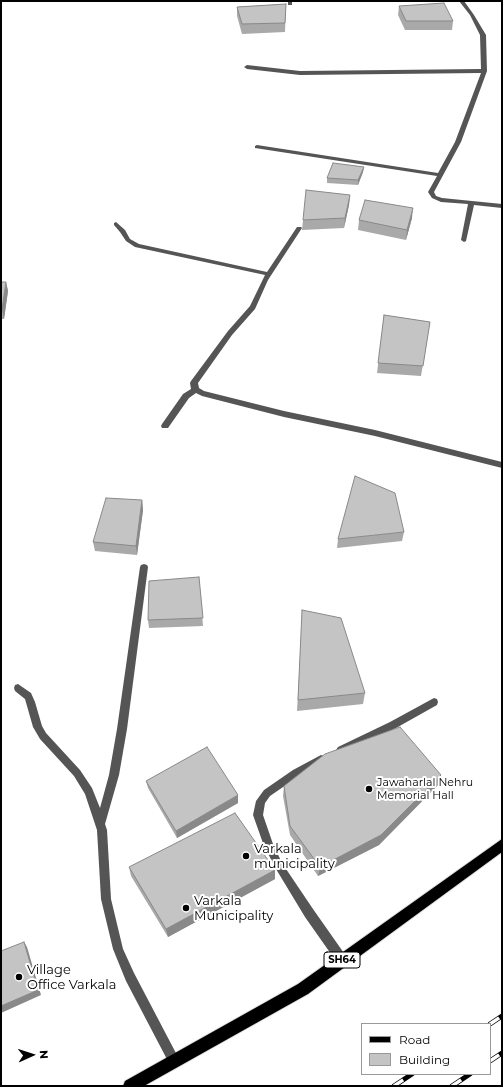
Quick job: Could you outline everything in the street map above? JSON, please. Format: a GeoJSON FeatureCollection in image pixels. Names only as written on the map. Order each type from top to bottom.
{"type":"FeatureCollection","features":[{"type":"Feature","properties":{"kind":"main road","name":"SH64"},"geometry":{"type":"LineString","coordinates":[[130,1086],[303,989],[502,845]]}},
{"type":"Feature","properties":{"kind":"street"},"geometry":{"type":"LineString","coordinates":[[461,1],[472,15],[483,35],[484,70],[458,142],[431,190],[432,195],[441,200],[502,206]]}},
{"type":"Feature","properties":{"kind":"street"},"geometry":{"type":"LineString","coordinates":[[247,67],[307,73],[484,70]]}},
{"type":"Feature","properties":{"kind":"street"},"geometry":{"type":"LineString","coordinates":[[257,147],[440,175]]}},
{"type":"Feature","properties":{"kind":"street"},"geometry":{"type":"LineString","coordinates":[[464,240],[471,204]]}},
{"type":"Feature","properties":{"kind":"street"},"geometry":{"type":"LineString","coordinates":[[116,224],[123,231],[128,240],[137,246],[269,274]]}},
{"type":"Feature","properties":{"kind":"street"},"geometry":{"type":"LineString","coordinates":[[299,228],[269,274],[253,307],[230,333],[194,383],[196,389],[202,393],[284,414],[375,433],[502,465]]}},
{"type":"Feature","properties":{"kind":"street"},"geometry":{"type":"LineString","coordinates":[[165,426],[186,396],[196,389]]}},
{"type":"Feature","properties":{"kind":"street"},"geometry":{"type":"LineString","coordinates":[[101,823],[114,775],[122,729],[144,567]]}},
{"type":"Feature","properties":{"kind":"street"},"geometry":{"type":"LineString","coordinates":[[18,688],[28,696],[38,727],[43,736],[77,773],[89,791],[101,823],[106,899],[118,949],[130,977],[174,1061]]}},
{"type":"Feature","properties":{"kind":"street"},"geometry":{"type":"LineString","coordinates":[[342,960],[309,913],[269,846],[259,820],[260,805],[268,794],[296,773],[323,758],[393,725],[434,702]]}},
{"type":"Feature","properties":{"kind":"building"},"geometry":{"type":"Polygon","coordinates":[[[444,3],[453,21],[406,21],[399,6],[444,3]]]}},
{"type":"Feature","properties":{"kind":"building"},"geometry":{"type":"Polygon","coordinates":[[[286,4],[285,23],[242,24],[237,7],[286,4]]]}},
{"type":"Feature","properties":{"kind":"building"},"geometry":{"type":"Polygon","coordinates":[[[333,163],[364,167],[358,180],[327,178],[333,163]]]}},
{"type":"Feature","properties":{"kind":"building"},"geometry":{"type":"Polygon","coordinates":[[[306,190],[350,195],[345,218],[303,220],[306,190]]]}},
{"type":"Feature","properties":{"kind":"building"},"geometry":{"type":"Polygon","coordinates":[[[365,200],[413,208],[407,230],[359,220],[365,200]]]}},
{"type":"Feature","properties":{"kind":"building"},"geometry":{"type":"Polygon","coordinates":[[[1,282],[6,282],[2,309],[1,309],[1,282]]]}},
{"type":"Feature","properties":{"kind":"building"},"geometry":{"type":"Polygon","coordinates":[[[384,315],[430,322],[423,366],[378,363],[384,315]]]}},
{"type":"Feature","properties":{"kind":"building"},"geometry":{"type":"Polygon","coordinates":[[[355,476],[395,493],[404,532],[338,539],[355,476]]]}},
{"type":"Feature","properties":{"kind":"building"},"geometry":{"type":"Polygon","coordinates":[[[106,498],[142,500],[136,546],[93,542],[106,498]]]}},
{"type":"Feature","properties":{"kind":"building"},"geometry":{"type":"Polygon","coordinates":[[[199,577],[203,618],[148,620],[149,581],[199,577]]]}},
{"type":"Feature","properties":{"kind":"building"},"geometry":{"type":"Polygon","coordinates":[[[302,610],[341,618],[365,693],[298,700],[302,610]]]}},
{"type":"Feature","properties":{"kind":"building"},"geometry":{"type":"Polygon","coordinates":[[[400,727],[441,775],[381,835],[320,867],[290,826],[284,786],[325,754],[400,727]]]}},
{"type":"Feature","properties":{"kind":"building"},"geometry":{"type":"Polygon","coordinates":[[[207,747],[238,795],[176,831],[146,781],[207,747]]]}},
{"type":"Feature","properties":{"kind":"building","name":"Varkala Municipality"},"geometry":{"type":"Polygon","coordinates":[[[235,813],[275,870],[166,929],[129,867],[235,813]]]}},
{"type":"Feature","properties":{"kind":"building","name":"Village Office Varkala"},"geometry":{"type":"Polygon","coordinates":[[[24,942],[38,990],[1,1006],[1,951],[24,942]]]}},
{"type":"Feature","properties":{"kind":"railway"},"geometry":{"type":"LineString","coordinates":[[491,1023],[502,1016]]}},
{"type":"Feature","properties":{"kind":"railway"},"geometry":{"type":"LineString","coordinates":[[491,1060],[502,1053]]}},
{"type":"Feature","properties":{"kind":"railway"},"geometry":{"type":"LineString","coordinates":[[394,1086],[410,1075]]}},
{"type":"Feature","properties":{"kind":"railway"},"geometry":{"type":"LineString","coordinates":[[452,1086],[468,1075]]}},
{"type":"Feature","properties":{"kind":"place","name":"Jawaharlal Nehru Memorial Hall"},"geometry":{"type":"Point","coordinates":[369,789]}},
{"type":"Feature","properties":{"kind":"place","name":"Varkala municipality"},"geometry":{"type":"Point","coordinates":[246,856]}},
{"type":"Feature","properties":{"kind":"place","name":"Varkala Municipality"},"geometry":{"type":"Point","coordinates":[186,908]}},
{"type":"Feature","properties":{"kind":"place","name":"Village Office Varkala"},"geometry":{"type":"Point","coordinates":[19,977]}}]}
